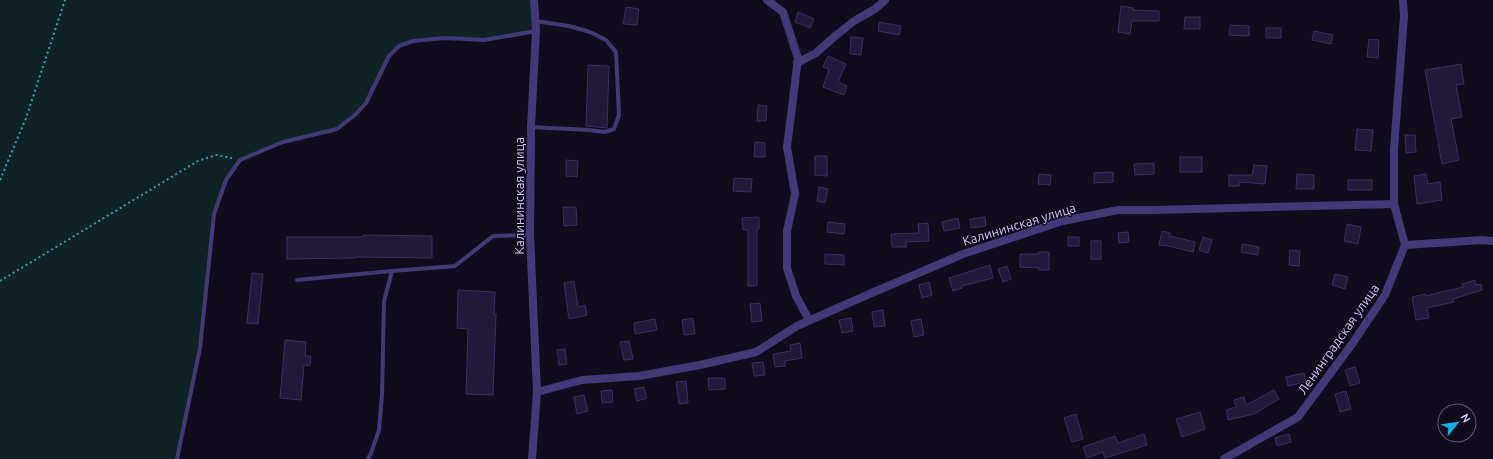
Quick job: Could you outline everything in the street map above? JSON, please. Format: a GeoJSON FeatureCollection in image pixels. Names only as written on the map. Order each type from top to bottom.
{"type":"FeatureCollection","features":[{"type":"Feature","properties":{"kind":"street","name":"Калининская улица"},"geometry":{"type":"LineString","coordinates":[[532,459],[537,392],[530,235],[531,127],[536,31],[534,0]]}},
{"type":"Feature","properties":{"kind":"street"},"geometry":{"type":"LineString","coordinates":[[767,0],[782,12],[798,58],[787,147],[795,194],[787,231],[787,268],[796,296],[809,320]]}},
{"type":"Feature","properties":{"kind":"street"},"geometry":{"type":"LineString","coordinates":[[797,63],[816,53],[849,25],[875,9],[885,0]]}},
{"type":"Feature","properties":{"kind":"street"},"geometry":{"type":"LineString","coordinates":[[1403,0],[1404,16],[1394,149],[1394,204],[1405,245],[1483,240],[1493,241]]}},
{"type":"Feature","properties":{"kind":"street","name":"Калининская улица"},"geometry":{"type":"LineString","coordinates":[[537,392],[582,380],[639,376],[700,365],[756,352],[797,326],[866,294],[963,254],[1063,220],[1118,210],[1394,204]]}},
{"type":"Feature","properties":{"kind":"street","name":"Ленинградская улица"},"geometry":{"type":"LineString","coordinates":[[1224,459],[1298,417],[1352,344],[1385,295],[1405,245]]}},
{"type":"Feature","properties":{"kind":"lane"},"geometry":{"type":"LineString","coordinates":[[531,127],[605,132],[614,129],[619,115],[616,52],[606,40],[590,32],[569,26],[535,21]]}},
{"type":"Feature","properties":{"kind":"lane"},"geometry":{"type":"LineString","coordinates":[[177,459],[200,348],[214,214],[226,180],[240,160],[283,142],[336,129],[355,115],[366,103],[389,56],[399,46],[413,41],[445,38],[484,40],[536,31]]}},
{"type":"Feature","properties":{"kind":"lane"},"geometry":{"type":"LineString","coordinates":[[297,280],[455,266],[493,236],[530,235]]}},
{"type":"Feature","properties":{"kind":"lane"},"geometry":{"type":"LineString","coordinates":[[368,459],[379,430],[382,395],[384,301],[392,271]]}},
{"type":"Feature","properties":{"kind":"path"},"geometry":{"type":"LineString","coordinates":[[0,180],[26,118],[64,0]]}},
{"type":"Feature","properties":{"kind":"path"},"geometry":{"type":"LineString","coordinates":[[0,281],[198,161],[216,155],[240,160]]}},
{"type":"Feature","properties":{"kind":"green space"},"geometry":{"type":"Polygon","coordinates":[[[0,0],[534,0],[536,31],[484,40],[445,38],[413,41],[399,46],[389,56],[366,103],[337,129],[283,142],[240,160],[226,180],[214,214],[200,348],[177,459],[0,459],[0,0]]]}},
{"type":"Feature","properties":{"kind":"building"},"geometry":{"type":"Polygon","coordinates":[[[1121,6],[1133,8],[1133,10],[1159,11],[1159,21],[1132,21],[1130,34],[1118,32],[1121,6]]]}},
{"type":"Feature","properties":{"kind":"building"},"geometry":{"type":"Polygon","coordinates":[[[626,7],[639,9],[637,25],[623,24],[626,7]]]}},
{"type":"Feature","properties":{"kind":"building"},"geometry":{"type":"Polygon","coordinates":[[[798,12],[814,19],[810,28],[795,22],[798,12]]]}},
{"type":"Feature","properties":{"kind":"building"},"geometry":{"type":"Polygon","coordinates":[[[1185,17],[1200,17],[1200,29],[1184,29],[1185,17]]]}},
{"type":"Feature","properties":{"kind":"building"},"geometry":{"type":"Polygon","coordinates":[[[879,22],[901,26],[899,35],[878,31],[879,22]]]}},
{"type":"Feature","properties":{"kind":"building"},"geometry":{"type":"Polygon","coordinates":[[[1230,25],[1249,26],[1249,36],[1229,35],[1230,25]]]}},
{"type":"Feature","properties":{"kind":"building"},"geometry":{"type":"Polygon","coordinates":[[[1266,28],[1281,28],[1281,38],[1266,38],[1266,28]]]}},
{"type":"Feature","properties":{"kind":"building"},"geometry":{"type":"Polygon","coordinates":[[[1314,31],[1333,35],[1331,44],[1312,40],[1314,31]]]}},
{"type":"Feature","properties":{"kind":"building"},"geometry":{"type":"Polygon","coordinates":[[[851,37],[863,38],[861,55],[850,54],[851,37]]]}},
{"type":"Feature","properties":{"kind":"building"},"geometry":{"type":"Polygon","coordinates":[[[1369,39],[1379,40],[1378,58],[1367,57],[1369,39]]]}},
{"type":"Feature","properties":{"kind":"building"},"geometry":{"type":"Polygon","coordinates":[[[828,56],[846,64],[838,82],[847,86],[844,95],[823,87],[829,69],[823,67],[828,56]]]}},
{"type":"Feature","properties":{"kind":"building"},"geometry":{"type":"Polygon","coordinates":[[[1461,64],[1464,84],[1456,85],[1462,117],[1451,119],[1459,160],[1442,164],[1425,70],[1461,64]]]}},
{"type":"Feature","properties":{"kind":"building"},"geometry":{"type":"Polygon","coordinates":[[[588,65],[609,66],[607,128],[586,126],[588,65]]]}},
{"type":"Feature","properties":{"kind":"building"},"geometry":{"type":"Polygon","coordinates":[[[758,105],[767,106],[766,121],[757,121],[758,105]]]}},
{"type":"Feature","properties":{"kind":"building"},"geometry":{"type":"Polygon","coordinates":[[[1357,129],[1373,130],[1371,151],[1355,150],[1357,129]]]}},
{"type":"Feature","properties":{"kind":"building"},"geometry":{"type":"Polygon","coordinates":[[[1405,135],[1415,135],[1416,152],[1406,153],[1405,135]]]}},
{"type":"Feature","properties":{"kind":"building"},"geometry":{"type":"Polygon","coordinates":[[[755,142],[765,143],[765,157],[754,157],[755,142]]]}},
{"type":"Feature","properties":{"kind":"building"},"geometry":{"type":"Polygon","coordinates":[[[815,156],[827,156],[827,176],[815,175],[815,156]]]}},
{"type":"Feature","properties":{"kind":"building"},"geometry":{"type":"Polygon","coordinates":[[[1180,157],[1202,157],[1202,172],[1180,172],[1180,157]]]}},
{"type":"Feature","properties":{"kind":"building"},"geometry":{"type":"Polygon","coordinates":[[[566,160],[578,161],[577,177],[566,176],[566,160]]]}},
{"type":"Feature","properties":{"kind":"building"},"geometry":{"type":"Polygon","coordinates":[[[1154,163],[1154,174],[1135,175],[1134,164],[1154,163]]]}},
{"type":"Feature","properties":{"kind":"building"},"geometry":{"type":"Polygon","coordinates":[[[1254,165],[1267,166],[1265,184],[1240,182],[1239,186],[1229,186],[1229,175],[1252,175],[1254,165]]]}},
{"type":"Feature","properties":{"kind":"building"},"geometry":{"type":"Polygon","coordinates":[[[1113,172],[1113,182],[1094,183],[1094,173],[1113,172]]]}},
{"type":"Feature","properties":{"kind":"building"},"geometry":{"type":"Polygon","coordinates":[[[1039,174],[1051,175],[1050,185],[1038,184],[1039,174]]]}},
{"type":"Feature","properties":{"kind":"building"},"geometry":{"type":"Polygon","coordinates":[[[1297,174],[1314,175],[1314,189],[1296,189],[1297,174]]]}},
{"type":"Feature","properties":{"kind":"building"},"geometry":{"type":"Polygon","coordinates":[[[1426,174],[1428,184],[1440,182],[1442,200],[1417,204],[1414,176],[1426,174]]]}},
{"type":"Feature","properties":{"kind":"building"},"geometry":{"type":"Polygon","coordinates":[[[734,178],[752,179],[751,192],[733,191],[734,178]]]}},
{"type":"Feature","properties":{"kind":"building"},"geometry":{"type":"Polygon","coordinates":[[[1348,180],[1372,180],[1372,190],[1348,190],[1348,180]]]}},
{"type":"Feature","properties":{"kind":"building"},"geometry":{"type":"Polygon","coordinates":[[[819,187],[828,189],[825,203],[817,201],[819,187]]]}},
{"type":"Feature","properties":{"kind":"building"},"geometry":{"type":"Polygon","coordinates":[[[563,207],[576,207],[577,225],[564,226],[563,207]]]}},
{"type":"Feature","properties":{"kind":"building"},"geometry":{"type":"Polygon","coordinates":[[[759,217],[759,229],[757,229],[757,286],[748,286],[748,230],[743,230],[742,218],[759,217]]]}},
{"type":"Feature","properties":{"kind":"building"},"geometry":{"type":"Polygon","coordinates":[[[985,217],[986,226],[971,228],[970,219],[985,217]]]}},
{"type":"Feature","properties":{"kind":"building"},"geometry":{"type":"Polygon","coordinates":[[[958,218],[960,228],[944,231],[942,222],[958,218]]]}},
{"type":"Feature","properties":{"kind":"building"},"geometry":{"type":"Polygon","coordinates":[[[828,222],[845,224],[844,234],[827,232],[828,222]]]}},
{"type":"Feature","properties":{"kind":"building"},"geometry":{"type":"Polygon","coordinates":[[[928,223],[929,241],[906,242],[906,247],[892,247],[891,234],[919,233],[918,224],[928,223]]]}},
{"type":"Feature","properties":{"kind":"building"},"geometry":{"type":"Polygon","coordinates":[[[1347,224],[1361,227],[1358,244],[1344,241],[1347,224]]]}},
{"type":"Feature","properties":{"kind":"building"},"geometry":{"type":"Polygon","coordinates":[[[1162,231],[1170,233],[1170,236],[1195,242],[1193,252],[1159,245],[1162,231]]]}},
{"type":"Feature","properties":{"kind":"building"},"geometry":{"type":"Polygon","coordinates":[[[1128,232],[1129,242],[1119,243],[1118,233],[1128,232]]]}},
{"type":"Feature","properties":{"kind":"building"},"geometry":{"type":"Polygon","coordinates":[[[363,235],[432,236],[432,258],[355,257],[287,259],[287,237],[363,237],[363,235]]]}},
{"type":"Feature","properties":{"kind":"building"},"geometry":{"type":"Polygon","coordinates":[[[1068,237],[1079,237],[1079,246],[1068,246],[1068,237]]]}},
{"type":"Feature","properties":{"kind":"building"},"geometry":{"type":"Polygon","coordinates":[[[1203,237],[1212,240],[1208,253],[1199,250],[1203,237]]]}},
{"type":"Feature","properties":{"kind":"building"},"geometry":{"type":"Polygon","coordinates":[[[1091,241],[1101,241],[1101,259],[1091,259],[1091,241]]]}},
{"type":"Feature","properties":{"kind":"building"},"geometry":{"type":"Polygon","coordinates":[[[1242,244],[1259,247],[1258,255],[1241,252],[1242,244]]]}},
{"type":"Feature","properties":{"kind":"building"},"geometry":{"type":"Polygon","coordinates":[[[1290,250],[1300,251],[1299,266],[1289,265],[1290,250]]]}},
{"type":"Feature","properties":{"kind":"building"},"geometry":{"type":"Polygon","coordinates":[[[1039,252],[1049,252],[1049,270],[1020,267],[1020,254],[1039,254],[1039,252]]]}},
{"type":"Feature","properties":{"kind":"building"},"geometry":{"type":"Polygon","coordinates":[[[825,254],[844,255],[844,265],[825,264],[825,254]]]}},
{"type":"Feature","properties":{"kind":"building"},"geometry":{"type":"Polygon","coordinates":[[[990,265],[993,278],[962,286],[962,288],[953,291],[949,278],[990,265]]]}},
{"type":"Feature","properties":{"kind":"building"},"geometry":{"type":"Polygon","coordinates":[[[1007,266],[1011,279],[1003,282],[998,269],[1007,266]]]}},
{"type":"Feature","properties":{"kind":"building"},"geometry":{"type":"Polygon","coordinates":[[[252,273],[263,274],[258,324],[247,323],[252,273]]]}},
{"type":"Feature","properties":{"kind":"building"},"geometry":{"type":"Polygon","coordinates":[[[1335,274],[1348,277],[1345,289],[1332,285],[1335,274]]]}},
{"type":"Feature","properties":{"kind":"building"},"geometry":{"type":"Polygon","coordinates":[[[1475,280],[1476,285],[1481,284],[1482,290],[1453,299],[1454,302],[1427,308],[1429,318],[1416,320],[1412,297],[1425,294],[1425,296],[1463,287],[1462,284],[1475,280]]]}},
{"type":"Feature","properties":{"kind":"building"},"geometry":{"type":"Polygon","coordinates":[[[574,281],[578,307],[585,305],[587,315],[569,319],[564,283],[574,281]]]}},
{"type":"Feature","properties":{"kind":"building"},"geometry":{"type":"Polygon","coordinates":[[[929,282],[932,295],[922,298],[919,285],[929,282]]]}},
{"type":"Feature","properties":{"kind":"building"},"geometry":{"type":"Polygon","coordinates":[[[458,290],[495,292],[494,314],[496,314],[493,395],[466,394],[468,329],[457,328],[458,290]]]}},
{"type":"Feature","properties":{"kind":"building"},"geometry":{"type":"Polygon","coordinates":[[[760,303],[762,321],[752,322],[750,304],[760,303]]]}},
{"type":"Feature","properties":{"kind":"building"},"geometry":{"type":"Polygon","coordinates":[[[883,310],[885,326],[874,327],[872,312],[883,310]]]}},
{"type":"Feature","properties":{"kind":"building"},"geometry":{"type":"Polygon","coordinates":[[[693,318],[695,334],[684,335],[682,320],[693,318]]]}},
{"type":"Feature","properties":{"kind":"building"},"geometry":{"type":"Polygon","coordinates":[[[851,318],[853,331],[842,333],[839,320],[851,318]]]}},
{"type":"Feature","properties":{"kind":"building"},"geometry":{"type":"Polygon","coordinates":[[[655,319],[657,330],[635,334],[634,323],[655,319]]]}},
{"type":"Feature","properties":{"kind":"building"},"geometry":{"type":"Polygon","coordinates":[[[921,319],[924,335],[914,337],[911,321],[921,319]]]}},
{"type":"Feature","properties":{"kind":"building"},"geometry":{"type":"Polygon","coordinates":[[[285,340],[306,342],[305,356],[311,356],[310,366],[304,365],[301,400],[280,398],[285,340]]]}},
{"type":"Feature","properties":{"kind":"building"},"geometry":{"type":"Polygon","coordinates":[[[629,341],[633,359],[624,360],[620,342],[629,341]]]}},
{"type":"Feature","properties":{"kind":"building"},"geometry":{"type":"Polygon","coordinates":[[[800,343],[802,358],[785,361],[785,366],[775,367],[773,354],[791,351],[790,345],[800,343]]]}},
{"type":"Feature","properties":{"kind":"building"},"geometry":{"type":"Polygon","coordinates":[[[565,349],[567,364],[559,365],[557,350],[565,349]]]}},
{"type":"Feature","properties":{"kind":"building"},"geometry":{"type":"Polygon","coordinates":[[[763,362],[765,375],[754,376],[752,363],[763,362]]]}},
{"type":"Feature","properties":{"kind":"building"},"geometry":{"type":"Polygon","coordinates":[[[1355,367],[1360,383],[1350,386],[1345,370],[1355,367]]]}},
{"type":"Feature","properties":{"kind":"building"},"geometry":{"type":"Polygon","coordinates":[[[1304,373],[1306,382],[1288,386],[1286,377],[1304,373]]]}},
{"type":"Feature","properties":{"kind":"building"},"geometry":{"type":"Polygon","coordinates":[[[708,378],[725,378],[725,389],[709,390],[708,378]]]}},
{"type":"Feature","properties":{"kind":"building"},"geometry":{"type":"Polygon","coordinates":[[[686,381],[688,403],[679,404],[676,382],[686,381]]]}},
{"type":"Feature","properties":{"kind":"building"},"geometry":{"type":"Polygon","coordinates":[[[644,387],[647,398],[637,401],[634,389],[644,387]]]}},
{"type":"Feature","properties":{"kind":"building"},"geometry":{"type":"Polygon","coordinates":[[[612,390],[613,402],[602,403],[601,391],[612,390]]]}},
{"type":"Feature","properties":{"kind":"building"},"geometry":{"type":"Polygon","coordinates":[[[1274,390],[1279,399],[1254,414],[1228,420],[1226,410],[1236,407],[1234,400],[1244,397],[1246,405],[1274,390]]]}},
{"type":"Feature","properties":{"kind":"building"},"geometry":{"type":"Polygon","coordinates":[[[1346,391],[1351,409],[1340,412],[1335,394],[1346,391]]]}},
{"type":"Feature","properties":{"kind":"building"},"geometry":{"type":"Polygon","coordinates":[[[584,395],[588,411],[577,414],[574,397],[584,395]]]}},
{"type":"Feature","properties":{"kind":"building"},"geometry":{"type":"Polygon","coordinates":[[[1200,412],[1205,429],[1182,437],[1176,419],[1200,412]]]}},
{"type":"Feature","properties":{"kind":"building"},"geometry":{"type":"Polygon","coordinates":[[[1076,414],[1083,439],[1072,442],[1064,418],[1076,414]]]}},
{"type":"Feature","properties":{"kind":"building"},"geometry":{"type":"Polygon","coordinates":[[[1144,434],[1147,445],[1105,458],[1103,452],[1087,458],[1083,447],[1115,436],[1118,443],[1144,434]]]}},
{"type":"Feature","properties":{"kind":"building"},"geometry":{"type":"Polygon","coordinates":[[[1289,434],[1291,442],[1277,446],[1275,438],[1289,434]]]}}]}
